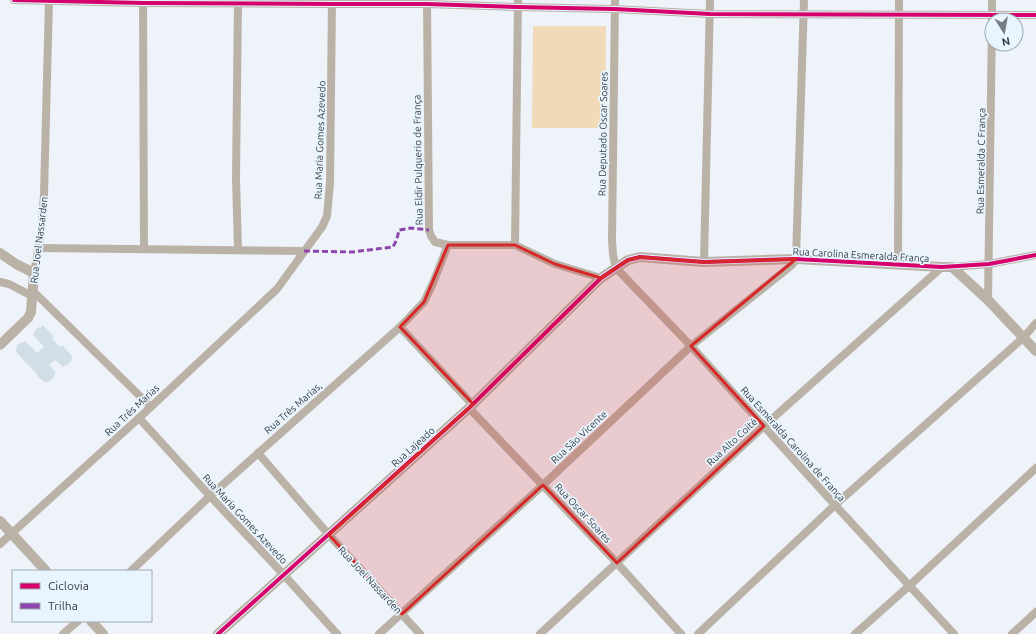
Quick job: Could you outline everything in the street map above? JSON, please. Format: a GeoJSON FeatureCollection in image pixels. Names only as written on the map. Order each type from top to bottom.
{"type":"FeatureCollection","features":[{"type":"Feature","properties":{"kind":"street"},"geometry":{"type":"LineString","coordinates":[[14,0],[427,2],[517,4],[710,14],[899,15],[984,19]]}},
{"type":"Feature","properties":{"kind":"street","name":"Rua Joel Nassarden"},"geometry":{"type":"LineString","coordinates":[[49,0],[44,195],[41,233],[32,293],[151,407]]}},
{"type":"Feature","properties":{"kind":"street","name":"Rua Deputado Oscar Soares"},"geometry":{"type":"LineString","coordinates":[[614,0],[612,239],[616,268]]}},
{"type":"Feature","properties":{"kind":"street"},"geometry":{"type":"LineString","coordinates":[[704,262],[710,0]]}},
{"type":"Feature","properties":{"kind":"street"},"geometry":{"type":"LineString","coordinates":[[796,259],[804,0]]}},
{"type":"Feature","properties":{"kind":"street"},"geometry":{"type":"LineString","coordinates":[[898,264],[899,0]]}},
{"type":"Feature","properties":{"kind":"street","name":"Rua Esmeralda C França"},"geometry":{"type":"LineString","coordinates":[[992,0],[992,12]]}},
{"type":"Feature","properties":{"kind":"street"},"geometry":{"type":"LineString","coordinates":[[143,1],[144,249]]}},
{"type":"Feature","properties":{"kind":"street"},"geometry":{"type":"LineString","coordinates":[[238,2],[236,178],[238,250]]}},
{"type":"Feature","properties":{"kind":"street","name":"Rua Maria Gomes Azevedo"},"geometry":{"type":"LineString","coordinates":[[277,289],[322,227],[326,216],[330,183],[332,2]]}},
{"type":"Feature","properties":{"kind":"street","name":"Rua Eldir Pulquerio de França"},"geometry":{"type":"LineString","coordinates":[[427,2],[429,230],[431,236],[435,242],[448,245],[515,245],[555,264],[601,278]]}},
{"type":"Feature","properties":{"kind":"street"},"geometry":{"type":"LineString","coordinates":[[515,245],[517,4]]}},
{"type":"Feature","properties":{"kind":"street"},"geometry":{"type":"LineString","coordinates":[[1024,16],[1036,15]]}},
{"type":"Feature","properties":{"kind":"street","name":"Rua Esmeralda C França"},"geometry":{"type":"LineString","coordinates":[[988,300],[992,52]]}},
{"type":"Feature","properties":{"kind":"street","name":"Rua Três Marias,"},"geometry":{"type":"LineString","coordinates":[[132,570],[258,452],[400,327],[424,302],[434,283],[448,245]]}},
{"type":"Feature","properties":{"kind":"street"},"geometry":{"type":"LineString","coordinates":[[39,248],[304,251]]}},
{"type":"Feature","properties":{"kind":"street"},"geometry":{"type":"LineString","coordinates":[[0,253],[16,264],[34,273]]}},
{"type":"Feature","properties":{"kind":"street","name":"Rua Carolina Esmeralda França"},"geometry":{"type":"LineString","coordinates":[[616,268],[628,260],[640,257],[704,262],[796,259],[947,267],[989,264],[1036,256]]}},
{"type":"Feature","properties":{"kind":"street","name":"Rua São Vicente"},"geometry":{"type":"LineString","coordinates":[[379,634],[544,485],[691,346],[792,265],[796,259]]}},
{"type":"Feature","properties":{"kind":"street"},"geometry":{"type":"LineString","coordinates":[[947,267],[988,300],[1036,351]]}},
{"type":"Feature","properties":{"kind":"street","name":"Rua Alto Coité"},"geometry":{"type":"LineString","coordinates":[[540,634],[764,426],[947,267]]}},
{"type":"Feature","properties":{"kind":"street","name":"Rua Lajeado"},"geometry":{"type":"LineString","coordinates":[[218,634],[470,406],[601,278],[616,268]]}},
{"type":"Feature","properties":{"kind":"street","name":"Rua Esmeralda Carolina de França"},"geometry":{"type":"LineString","coordinates":[[616,268],[691,346],[954,634]]}},
{"type":"Feature","properties":{"kind":"street"},"geometry":{"type":"LineString","coordinates":[[0,282],[32,293],[31,312],[28,318],[0,345]]}},
{"type":"Feature","properties":{"kind":"street","name":"Rua Três Marias"},"geometry":{"type":"LineString","coordinates":[[0,544],[151,407],[277,289]]}},
{"type":"Feature","properties":{"kind":"street"},"geometry":{"type":"LineString","coordinates":[[698,634],[835,505],[1023,338],[1036,323]]}},
{"type":"Feature","properties":{"kind":"street","name":"Rua Oscar Soares"},"geometry":{"type":"LineString","coordinates":[[400,327],[470,406],[617,563],[681,634]]}},
{"type":"Feature","properties":{"kind":"street","name":"Rua Maria Gomes Azevedo"},"geometry":{"type":"LineString","coordinates":[[139,418],[337,634]]}},
{"type":"Feature","properties":{"kind":"street","name":"Rua Joel Nassarden"},"geometry":{"type":"LineString","coordinates":[[258,452],[328,535],[420,634]]}},
{"type":"Feature","properties":{"kind":"street"},"geometry":{"type":"LineString","coordinates":[[854,634],[909,586],[1036,468]]}},
{"type":"Feature","properties":{"kind":"street"},"geometry":{"type":"LineString","coordinates":[[0,521],[45,570]]}},
{"type":"Feature","properties":{"kind":"street"},"geometry":{"type":"LineString","coordinates":[[1012,634],[1036,612]]}},
{"type":"Feature","properties":{"kind":"street"},"geometry":{"type":"LineString","coordinates":[[63,634],[77,622]]}},
{"type":"Feature","properties":{"kind":"street"},"geometry":{"type":"LineString","coordinates":[[92,622],[103,634]]}},
{"type":"Feature","properties":{"kind":"highlighted area"},"geometry":{"type":"Polygon","coordinates":[[[448,245],[515,245],[555,264],[601,278],[628,260],[640,257],[704,262],[796,259],[691,346],[764,426],[617,563],[543,485],[402,614],[329,535],[473,404],[400,327],[424,302],[448,245]]]}},
{"type":"Feature","properties":{"kind":"shaded area"},"geometry":{"type":"Polygon","coordinates":[[[533,26],[606,26],[605,128],[532,128],[533,26]]]}},
{"type":"Feature","properties":{"kind":"building"},"geometry":{"type":"Polygon","coordinates":[[[43,325],[54,337],[52,339],[60,347],[62,345],[73,357],[66,366],[65,365],[63,367],[55,360],[49,365],[56,373],[49,382],[46,383],[37,376],[38,375],[15,351],[17,348],[16,347],[21,342],[22,343],[25,341],[37,353],[44,347],[33,335],[39,327],[40,328],[43,325]]]}},
{"type":"Feature","properties":{"kind":"marked path"},"geometry":{"type":"LineString","coordinates":[[304,251],[352,252],[393,247],[399,230],[411,228],[429,230]]}},
{"type":"Feature","properties":{"kind":"cycle path"},"geometry":{"type":"LineString","coordinates":[[14,0],[143,3],[427,4],[614,9],[710,14],[1036,15]]}},
{"type":"Feature","properties":{"kind":"cycle path"},"geometry":{"type":"LineString","coordinates":[[218,634],[469,408],[601,278],[628,260],[640,257],[704,262],[796,259],[942,267],[989,264],[1036,255]]}}]}
